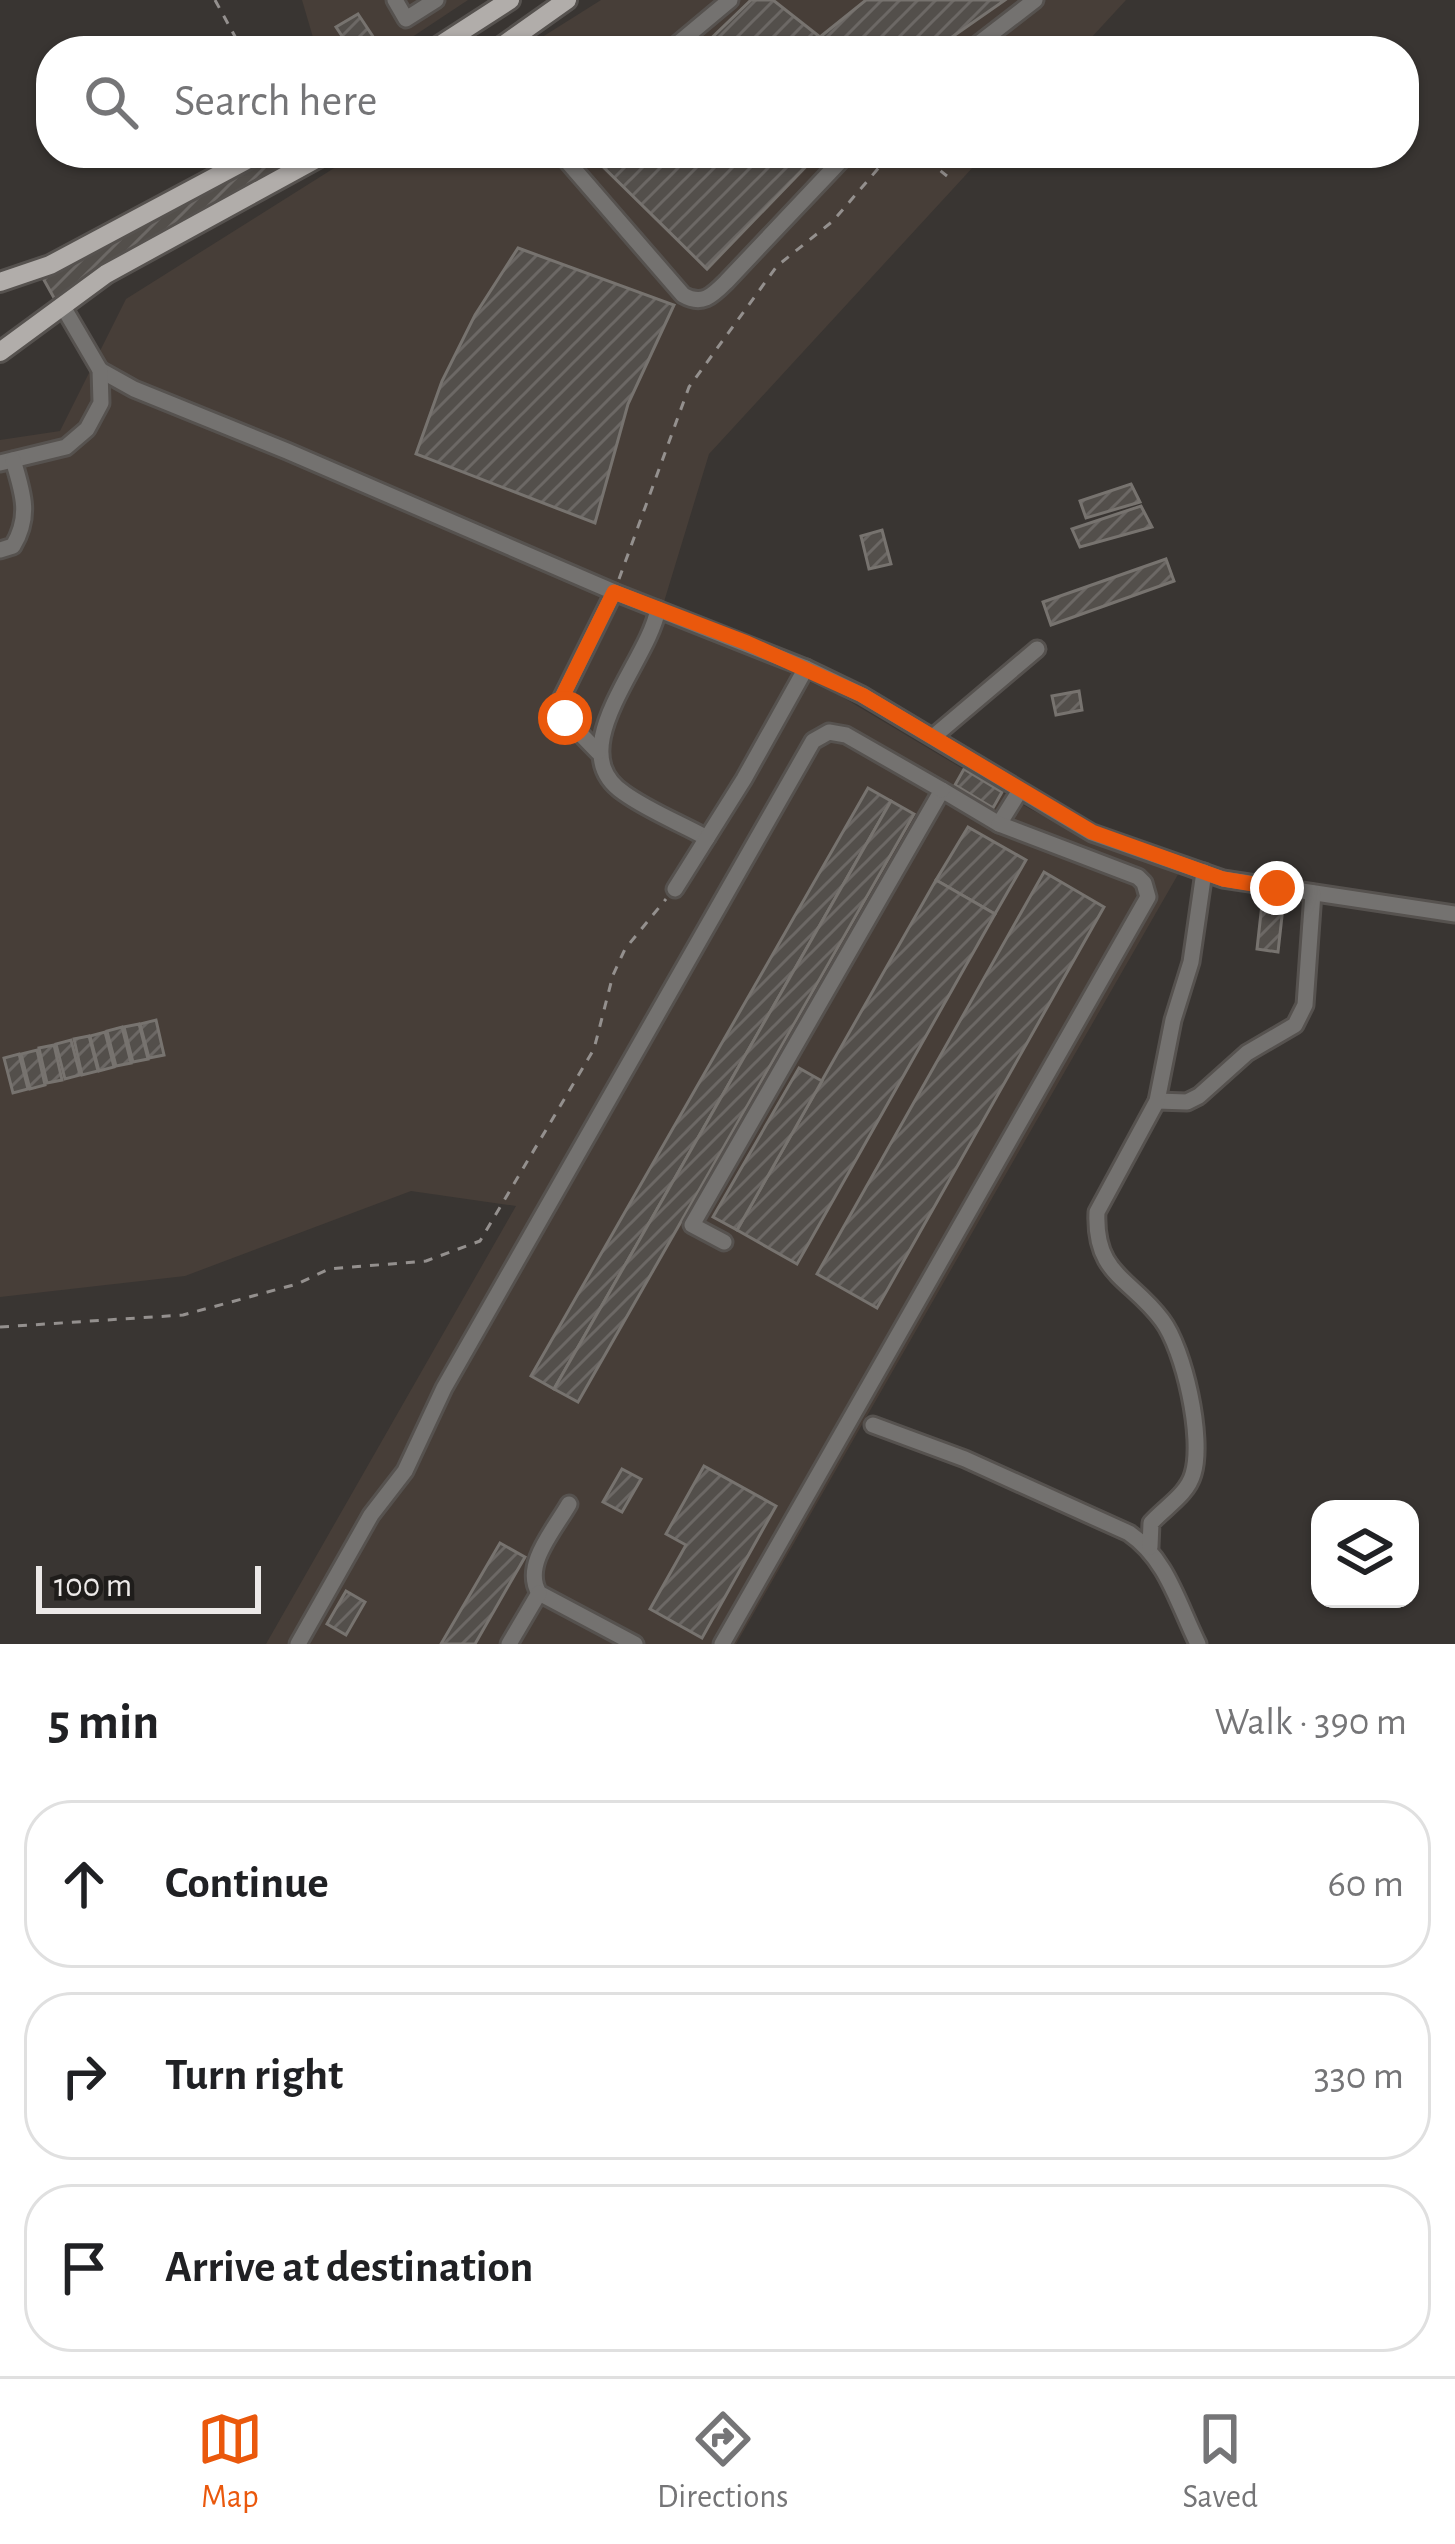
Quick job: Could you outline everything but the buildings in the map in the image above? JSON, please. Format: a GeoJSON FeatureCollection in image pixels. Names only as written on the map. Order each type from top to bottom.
{"type":"FeatureCollection","features":[{"type":"Feature","properties":{"kind":"main road"},"geometry":{"type":"LineString","coordinates":[[454,36],[510,0]]}},
{"type":"Feature","properties":{"kind":"main road"},"geometry":{"type":"LineString","coordinates":[[516,36],[567,0]]}},
{"type":"Feature","properties":{"kind":"main road"},"geometry":{"type":"LineString","coordinates":[[0,282],[50,265],[232,168]]}},
{"type":"Feature","properties":{"kind":"main road"},"geometry":{"type":"LineString","coordinates":[[0,352],[106,274],[300,168]]}},
{"type":"Feature","properties":{"kind":"street"},"geometry":{"type":"LineString","coordinates":[[395,0],[406,19],[436,0]]}},
{"type":"Feature","properties":{"kind":"street"},"geometry":{"type":"LineString","coordinates":[[687,36],[730,0]]}},
{"type":"Feature","properties":{"kind":"street"},"geometry":{"type":"LineString","coordinates":[[988,36],[1035,0]]}},
{"type":"Feature","properties":{"kind":"street"},"geometry":{"type":"LineString","coordinates":[[573,168],[682,295],[698,301],[710,298],[834,168]]}},
{"type":"Feature","properties":{"kind":"street"},"geometry":{"type":"LineString","coordinates":[[0,550],[13,546],[25,527],[25,501],[7,462],[66,447],[87,429],[101,403],[100,370],[62,305]]}},
{"type":"Feature","properties":{"kind":"street"},"geometry":{"type":"LineString","coordinates":[[100,370],[134,389],[614,592],[806,668],[1092,832],[1223,879],[1455,914]]}},
{"type":"Feature","properties":{"kind":"street"},"geometry":{"type":"LineString","coordinates":[[614,592],[562,697],[565,718],[598,752],[609,779],[622,792],[707,838]]}},
{"type":"Feature","properties":{"kind":"street"},"geometry":{"type":"LineString","coordinates":[[598,752],[605,724],[652,633],[658,609]]}},
{"type":"Feature","properties":{"kind":"street"},"geometry":{"type":"LineString","coordinates":[[933,737],[1036,649]]}},
{"type":"Feature","properties":{"kind":"street"},"geometry":{"type":"LineString","coordinates":[[675,889],[806,668]]}},
{"type":"Feature","properties":{"kind":"street"},"geometry":{"type":"LineString","coordinates":[[298,1644],[371,1515],[405,1471],[455,1368],[813,741],[829,732],[847,735],[999,824],[1138,878],[1148,897],[722,1644]]}},
{"type":"Feature","properties":{"kind":"street"},"geometry":{"type":"LineString","coordinates":[[724,1243],[692,1225],[942,790]]}},
{"type":"Feature","properties":{"kind":"street"},"geometry":{"type":"LineString","coordinates":[[999,824],[1019,792]]}},
{"type":"Feature","properties":{"kind":"street"},"geometry":{"type":"LineString","coordinates":[[1198,1644],[1150,1547],[1151,1523],[1182,1494],[1193,1475],[1194,1417],[1164,1322],[1113,1274],[1096,1233],[1097,1213],[1106,1193],[1157,1101],[1173,1020],[1191,962],[1204,872]]}},
{"type":"Feature","properties":{"kind":"street"},"geometry":{"type":"LineString","coordinates":[[1157,1101],[1187,1102],[1199,1096],[1246,1053],[1286,1032],[1300,1018],[1305,1005],[1313,893]]}},
{"type":"Feature","properties":{"kind":"street"},"geometry":{"type":"LineString","coordinates":[[873,1426],[965,1459],[1129,1533],[1150,1547]]}},
{"type":"Feature","properties":{"kind":"street"},"geometry":{"type":"LineString","coordinates":[[569,1504],[534,1566],[532,1576],[539,1593],[635,1644]]}},
{"type":"Feature","properties":{"kind":"street"},"geometry":{"type":"LineString","coordinates":[[509,1644],[539,1593]]}},
{"type":"Feature","properties":{"kind":"path"},"geometry":{"type":"LineString","coordinates":[[215,0],[235,36]]}},
{"type":"Feature","properties":{"kind":"path"},"geometry":{"type":"LineString","coordinates":[[614,592],[689,388],[777,266],[833,221],[879,168]]}},
{"type":"Feature","properties":{"kind":"path"},"geometry":{"type":"LineString","coordinates":[[936,168],[947,176]]}},
{"type":"Feature","properties":{"kind":"path"},"geometry":{"type":"LineString","coordinates":[[0,1328],[182,1315],[297,1284],[329,1269],[426,1261],[479,1241],[594,1049],[613,975],[625,949],[675,889]]}},
{"type":"Feature","properties":{"kind":"shaded area"},"geometry":{"type":"Polygon","coordinates":[[[302,0],[468,0],[414,36],[313,36],[302,0]]]}},
{"type":"Feature","properties":{"kind":"shaded area"},"geometry":{"type":"Polygon","coordinates":[[[601,0],[1126,0],[1093,36],[544,36],[601,0]]]}},
{"type":"Feature","properties":{"kind":"shaded area"},"geometry":{"type":"Polygon","coordinates":[[[334,168],[972,168],[709,454],[660,615],[839,695],[1030,809],[1094,841],[1180,871],[736,1644],[266,1644],[516,1206],[411,1191],[185,1276],[0,1297],[0,440],[60,431],[126,299],[334,168]]]}},
{"type":"Feature","properties":{"kind":"route"},"geometry":{"type":"LineString","coordinates":[[565,718],[562,697],[614,592],[747,643],[862,695],[1092,832],[1223,879],[1277,888]]}}]}
